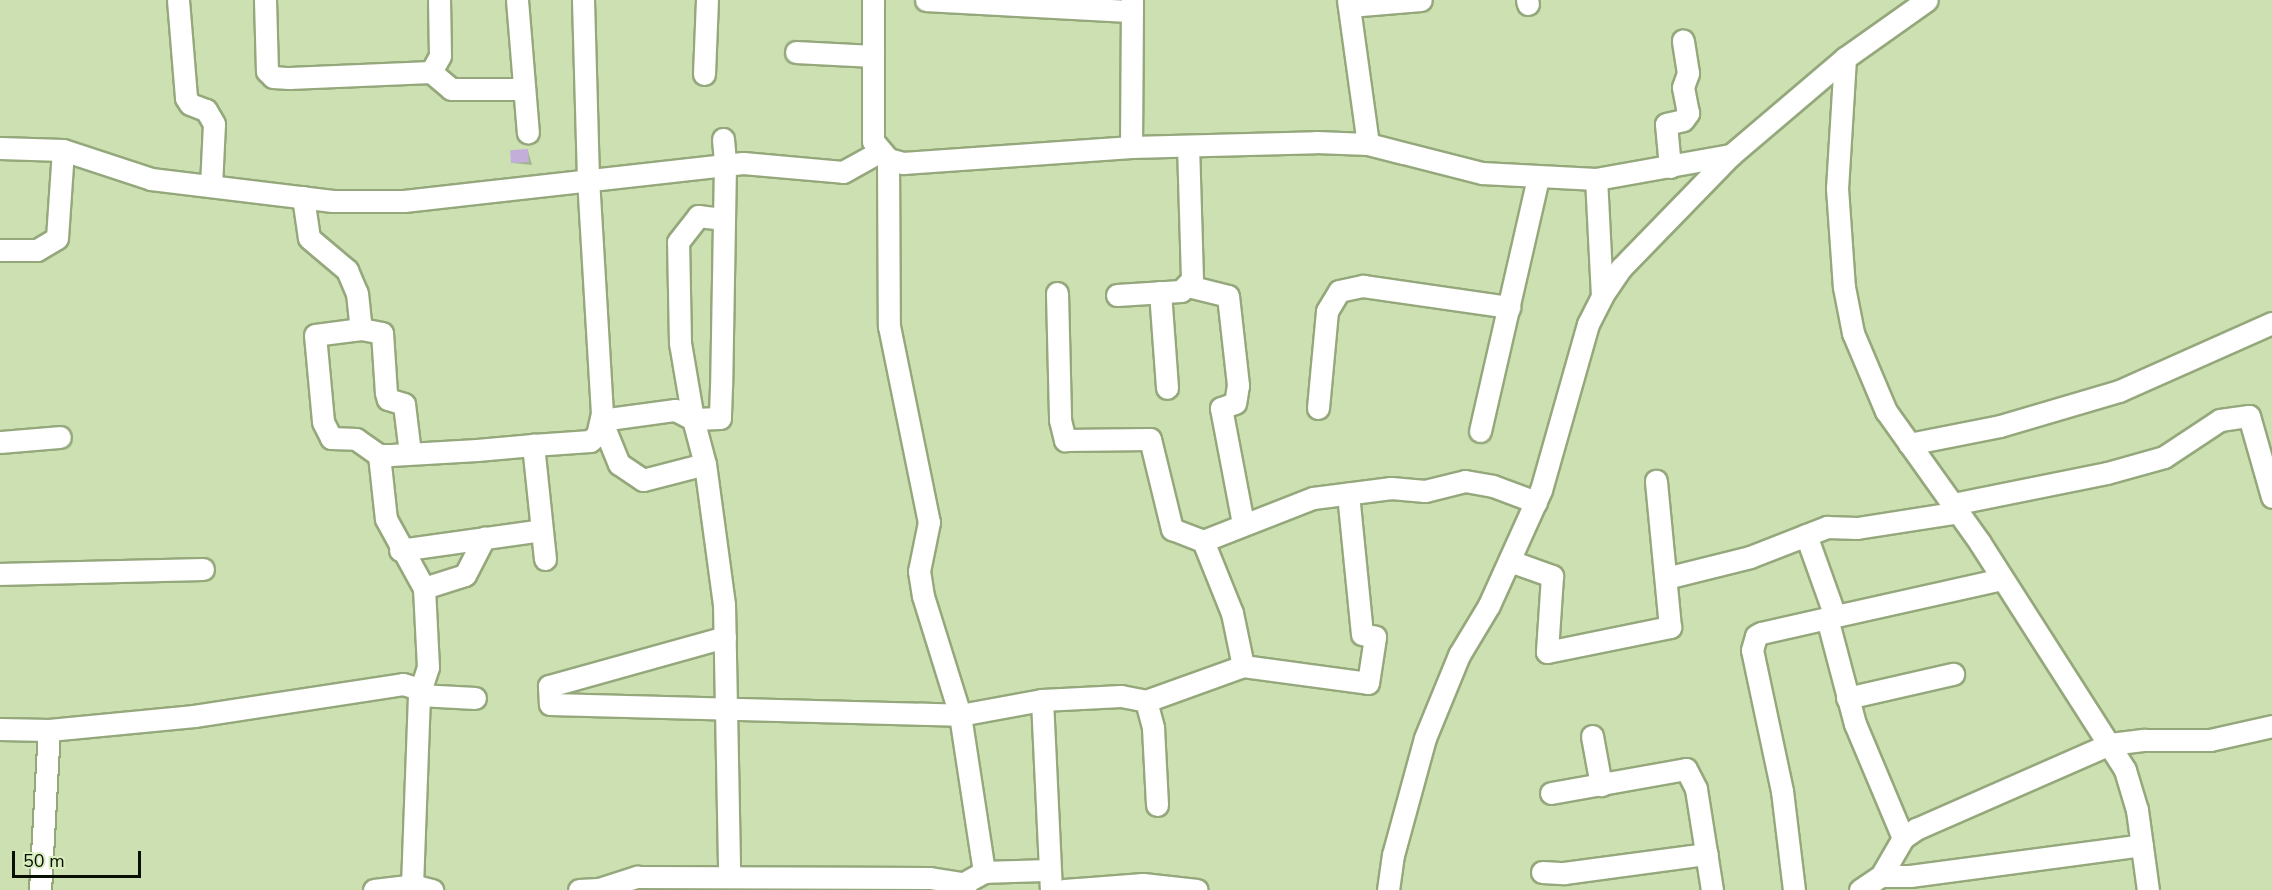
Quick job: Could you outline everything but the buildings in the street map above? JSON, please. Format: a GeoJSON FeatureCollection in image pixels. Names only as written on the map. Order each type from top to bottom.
{"type":"FeatureCollection","features":[{"type":"Feature","properties":{"kind":"street"},"geometry":{"type":"LineString","coordinates":[[178,0],[186,98],[190,104],[206,110],[214,124],[211,184]]}},
{"type":"Feature","properties":{"kind":"street"},"geometry":{"type":"LineString","coordinates":[[265,0],[264,58],[267,71],[273,77],[431,72],[451,89],[524,89]]}},
{"type":"Feature","properties":{"kind":"street"},"geometry":{"type":"LineString","coordinates":[[431,72],[440,56],[439,0]]}},
{"type":"Feature","properties":{"kind":"street"},"geometry":{"type":"LineString","coordinates":[[517,0],[528,133]]}},
{"type":"Feature","properties":{"kind":"street"},"geometry":{"type":"LineString","coordinates":[[410,453],[404,404],[388,399],[386,393],[382,333],[362,329],[315,335],[323,422],[331,438],[356,439],[380,455],[532,445],[590,441],[597,435],[601,420],[588,179],[583,0]]}},
{"type":"Feature","properties":{"kind":"street"},"geometry":{"type":"LineString","coordinates":[[704,74],[707,0]]}},
{"type":"Feature","properties":{"kind":"street"},"geometry":{"type":"LineString","coordinates":[[873,0],[872,126],[883,156],[889,326],[929,522],[929,536],[919,571],[923,596],[960,715],[967,882]]}},
{"type":"Feature","properties":{"kind":"street"},"geometry":{"type":"LineString","coordinates":[[926,0],[1132,5],[1131,147]]}},
{"type":"Feature","properties":{"kind":"street"},"geometry":{"type":"LineString","coordinates":[[1368,144],[1348,3],[1421,0]]}},
{"type":"Feature","properties":{"kind":"street"},"geometry":{"type":"LineString","coordinates":[[1388,890],[1393,855],[1425,738],[1459,655],[1510,561],[1536,502],[1558,438],[1588,324],[1602,296],[1621,268],[1731,155],[1845,58],[1927,0]]}},
{"type":"Feature","properties":{"kind":"street"},"geometry":{"type":"LineString","coordinates":[[1670,167],[1666,124],[1683,120],[1688,113],[1683,87],[1688,73],[1683,40]]}},
{"type":"Feature","properties":{"kind":"street"},"geometry":{"type":"LineString","coordinates":[[796,52],[873,56]]}},
{"type":"Feature","properties":{"kind":"street"},"geometry":{"type":"LineString","coordinates":[[1845,58],[1837,165],[1844,287],[1853,333],[1867,372],[1886,411],[1956,508],[2110,744],[2132,787],[2148,890]]}},
{"type":"Feature","properties":{"kind":"street"},"geometry":{"type":"LineString","coordinates":[[601,420],[675,410],[693,419],[720,418],[726,164],[723,140]]}},
{"type":"Feature","properties":{"kind":"street"},"geometry":{"type":"LineString","coordinates":[[0,148],[63,150],[151,179],[211,184],[303,197],[404,201],[726,164],[769,163],[843,172],[883,156],[922,164],[1131,147],[1368,144],[1482,173],[1538,178],[1596,179],[1731,155]]}},
{"type":"Feature","properties":{"kind":"street"},"geometry":{"type":"LineString","coordinates":[[1188,146],[1194,270],[1188,286]]}},
{"type":"Feature","properties":{"kind":"street"},"geometry":{"type":"LineString","coordinates":[[0,250],[38,250],[57,238],[63,150]]}},
{"type":"Feature","properties":{"kind":"street"},"geometry":{"type":"LineString","coordinates":[[1480,431],[1538,178]]}},
{"type":"Feature","properties":{"kind":"street"},"geometry":{"type":"LineString","coordinates":[[1596,179],[1602,296]]}},
{"type":"Feature","properties":{"kind":"street"},"geometry":{"type":"LineString","coordinates":[[303,197],[309,238],[347,270],[357,293],[362,329]]}},
{"type":"Feature","properties":{"kind":"street"},"geometry":{"type":"LineString","coordinates":[[724,219],[698,216],[678,242],[680,343],[693,419],[705,464],[718,550],[725,636],[729,876]]}},
{"type":"Feature","properties":{"kind":"street"},"geometry":{"type":"LineString","coordinates":[[1117,295],[1160,292],[1188,286],[1228,297],[1238,385],[1235,403],[1221,408],[1243,523]]}},
{"type":"Feature","properties":{"kind":"street"},"geometry":{"type":"LineString","coordinates":[[1318,408],[1327,310],[1340,291],[1363,286],[1509,307]]}},
{"type":"Feature","properties":{"kind":"street"},"geometry":{"type":"LineString","coordinates":[[1160,292],[1167,388]]}},
{"type":"Feature","properties":{"kind":"street"},"geometry":{"type":"LineString","coordinates":[[1057,293],[1060,420],[1065,440],[1150,439],[1172,530],[1203,541],[1243,523],[1313,498],[1391,488],[1425,491],[1465,481],[1493,486],[1536,502]]}},
{"type":"Feature","properties":{"kind":"street"},"geometry":{"type":"LineString","coordinates":[[1910,444],[2000,426],[2119,391],[2272,323]]}},
{"type":"Feature","properties":{"kind":"street"},"geometry":{"type":"LineString","coordinates":[[1666,578],[1750,557],[1827,527],[1857,528],[2107,473],[2163,457],[2220,420],[2249,416],[2272,497]]}},
{"type":"Feature","properties":{"kind":"street"},"geometry":{"type":"LineString","coordinates":[[601,420],[619,464],[643,480],[705,464]]}},
{"type":"Feature","properties":{"kind":"street"},"geometry":{"type":"LineString","coordinates":[[0,441],[60,436]]}},
{"type":"Feature","properties":{"kind":"street"},"geometry":{"type":"LineString","coordinates":[[532,445],[545,559]]}},
{"type":"Feature","properties":{"kind":"street"},"geometry":{"type":"LineString","coordinates":[[374,890],[419,888],[419,695],[428,667],[424,588],[400,550],[386,519],[380,455]]}},
{"type":"Feature","properties":{"kind":"street"},"geometry":{"type":"LineString","coordinates":[[1510,561],[1552,576],[1547,652],[1670,627],[1656,481]]}},
{"type":"Feature","properties":{"kind":"street"},"geometry":{"type":"LineString","coordinates":[[725,636],[549,686],[550,704],[728,711],[960,715],[1042,700],[1121,696],[1146,701],[1243,666],[1368,684],[1375,637],[1362,633],[1348,494]]}},
{"type":"Feature","properties":{"kind":"street"},"geometry":{"type":"LineString","coordinates":[[400,550],[542,530]]}},
{"type":"Feature","properties":{"kind":"street"},"geometry":{"type":"LineString","coordinates":[[1806,536],[1831,617],[1846,698],[1867,758],[1903,838]]}},
{"type":"Feature","properties":{"kind":"street"},"geometry":{"type":"LineString","coordinates":[[424,588],[465,575],[484,538]]}},
{"type":"Feature","properties":{"kind":"street"},"geometry":{"type":"LineString","coordinates":[[1203,541],[1232,613],[1243,666]]}},
{"type":"Feature","properties":{"kind":"street"},"geometry":{"type":"LineString","coordinates":[[0,574],[203,569]]}},
{"type":"Feature","properties":{"kind":"street"},"geometry":{"type":"LineString","coordinates":[[1794,890],[1782,791],[1752,650],[1761,633],[2001,579]]}},
{"type":"Feature","properties":{"kind":"street"},"geometry":{"type":"LineString","coordinates":[[1846,698],[1953,674]]}},
{"type":"Feature","properties":{"kind":"street"},"geometry":{"type":"LineString","coordinates":[[0,729],[49,730],[235,711],[395,685],[416,688],[419,695]]}},
{"type":"Feature","properties":{"kind":"street"},"geometry":{"type":"LineString","coordinates":[[419,695],[475,698]]}},
{"type":"Feature","properties":{"kind":"street"},"geometry":{"type":"LineString","coordinates":[[592,890],[637,877],[930,878],[967,882],[1050,880],[1042,700]]}},
{"type":"Feature","properties":{"kind":"street"},"geometry":{"type":"LineString","coordinates":[[1146,701],[1153,728],[1157,805]]}},
{"type":"Feature","properties":{"kind":"street"},"geometry":{"type":"LineString","coordinates":[[1860,890],[1881,876],[1903,838],[1927,823],[2110,744],[2145,740],[2210,740],[2272,726]]}},
{"type":"Feature","properties":{"kind":"street"},"geometry":{"type":"LineString","coordinates":[[40,890],[49,730]]}},
{"type":"Feature","properties":{"kind":"street"},"geometry":{"type":"LineString","coordinates":[[1592,736],[1601,784]]}},
{"type":"Feature","properties":{"kind":"street"},"geometry":{"type":"LineString","coordinates":[[1551,793],[1686,769],[1696,789],[1712,890]]}},
{"type":"Feature","properties":{"kind":"street"},"geometry":{"type":"LineString","coordinates":[[1881,876],[1910,876],[2142,845]]}},
{"type":"Feature","properties":{"kind":"street"},"geometry":{"type":"LineString","coordinates":[[1542,872],[1564,873],[1707,854]]}},
{"type":"Feature","properties":{"kind":"street"},"geometry":{"type":"LineString","coordinates":[[1064,890],[1143,884],[1197,890]]}}]}
